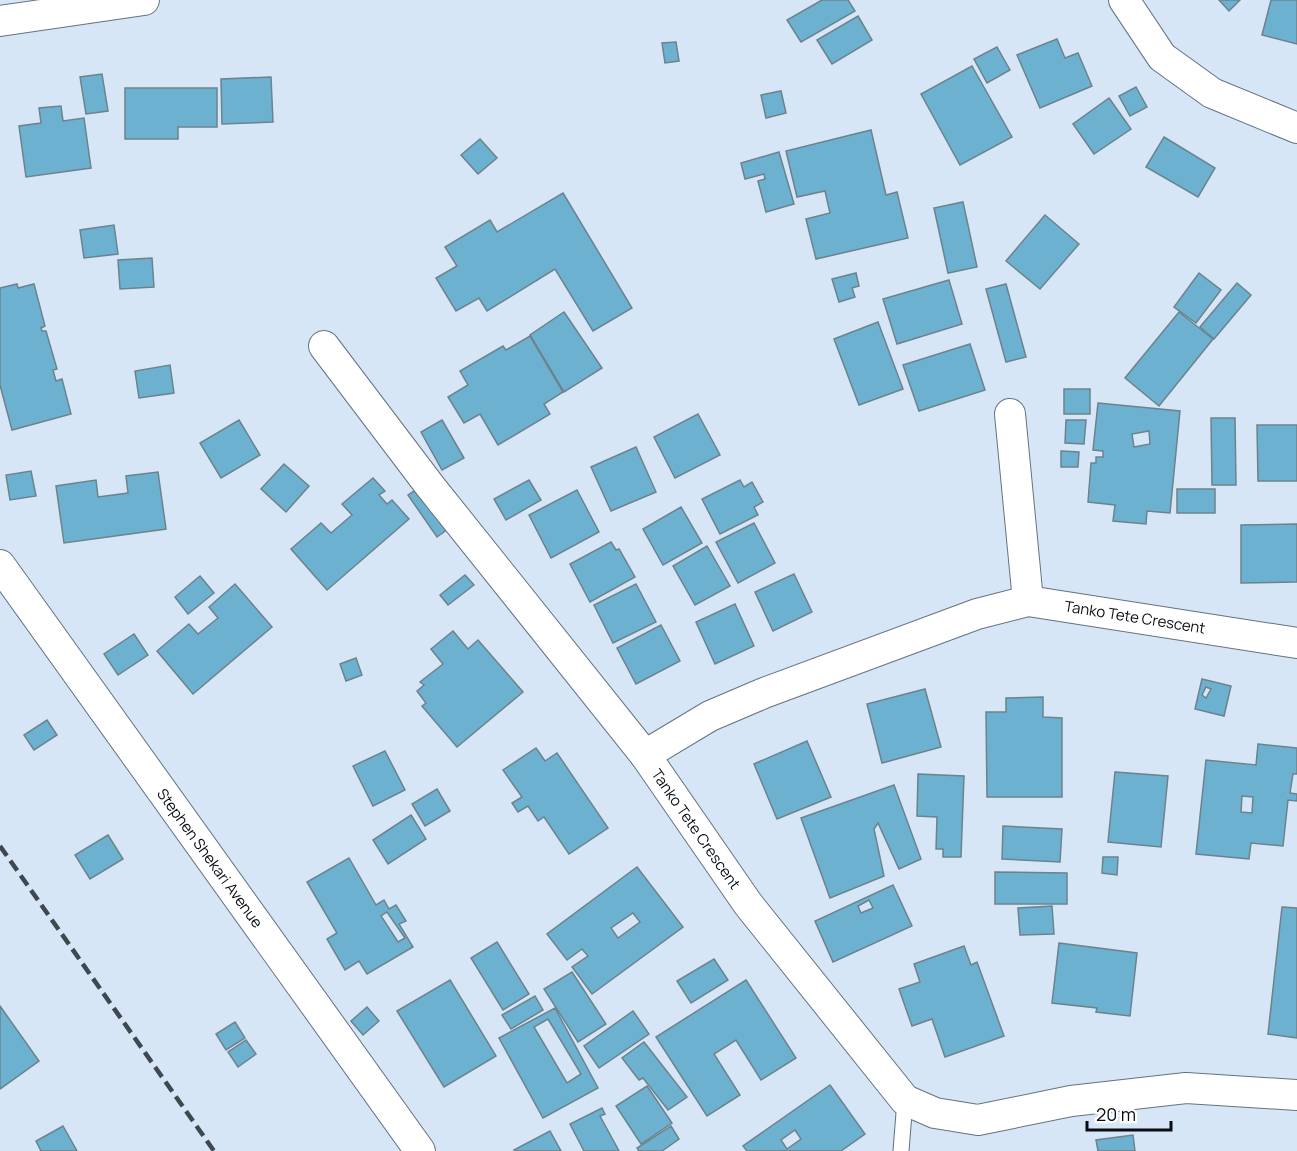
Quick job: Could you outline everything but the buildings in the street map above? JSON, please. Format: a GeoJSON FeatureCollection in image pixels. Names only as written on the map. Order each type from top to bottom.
{"type":"FeatureCollection","features":[{"type":"Feature","properties":{"kind":"street"},"geometry":{"type":"LineString","coordinates":[[0,21],[144,0]]}},
{"type":"Feature","properties":{"kind":"street"},"geometry":{"type":"LineString","coordinates":[[1124,0],[1162,57],[1212,93],[1297,128]]}},
{"type":"Feature","properties":{"kind":"street"},"geometry":{"type":"LineString","coordinates":[[324,346],[430,486],[645,755]]}},
{"type":"Feature","properties":{"kind":"street"},"geometry":{"type":"LineString","coordinates":[[1010,414],[1028,601]]}},
{"type":"Feature","properties":{"kind":"street","name":"Stephen Shekari Avenue"},"geometry":{"type":"LineString","coordinates":[[0,565],[420,1151]]}},
{"type":"Feature","properties":{"kind":"street","name":"Tanko Tete Crescent"},"geometry":{"type":"LineString","coordinates":[[1297,642],[1028,601],[977,614],[764,693],[710,716],[645,755],[748,904],[905,1100],[934,1113],[978,1120],[1071,1101],[1186,1088],[1297,1095]]}},
{"type":"Feature","properties":{"kind":"lane"},"geometry":{"type":"LineString","coordinates":[[901,1151],[905,1100]]}},
{"type":"Feature","properties":{"kind":"railway"},"geometry":{"type":"LineString","coordinates":[[0,846],[214,1151]]}}]}
